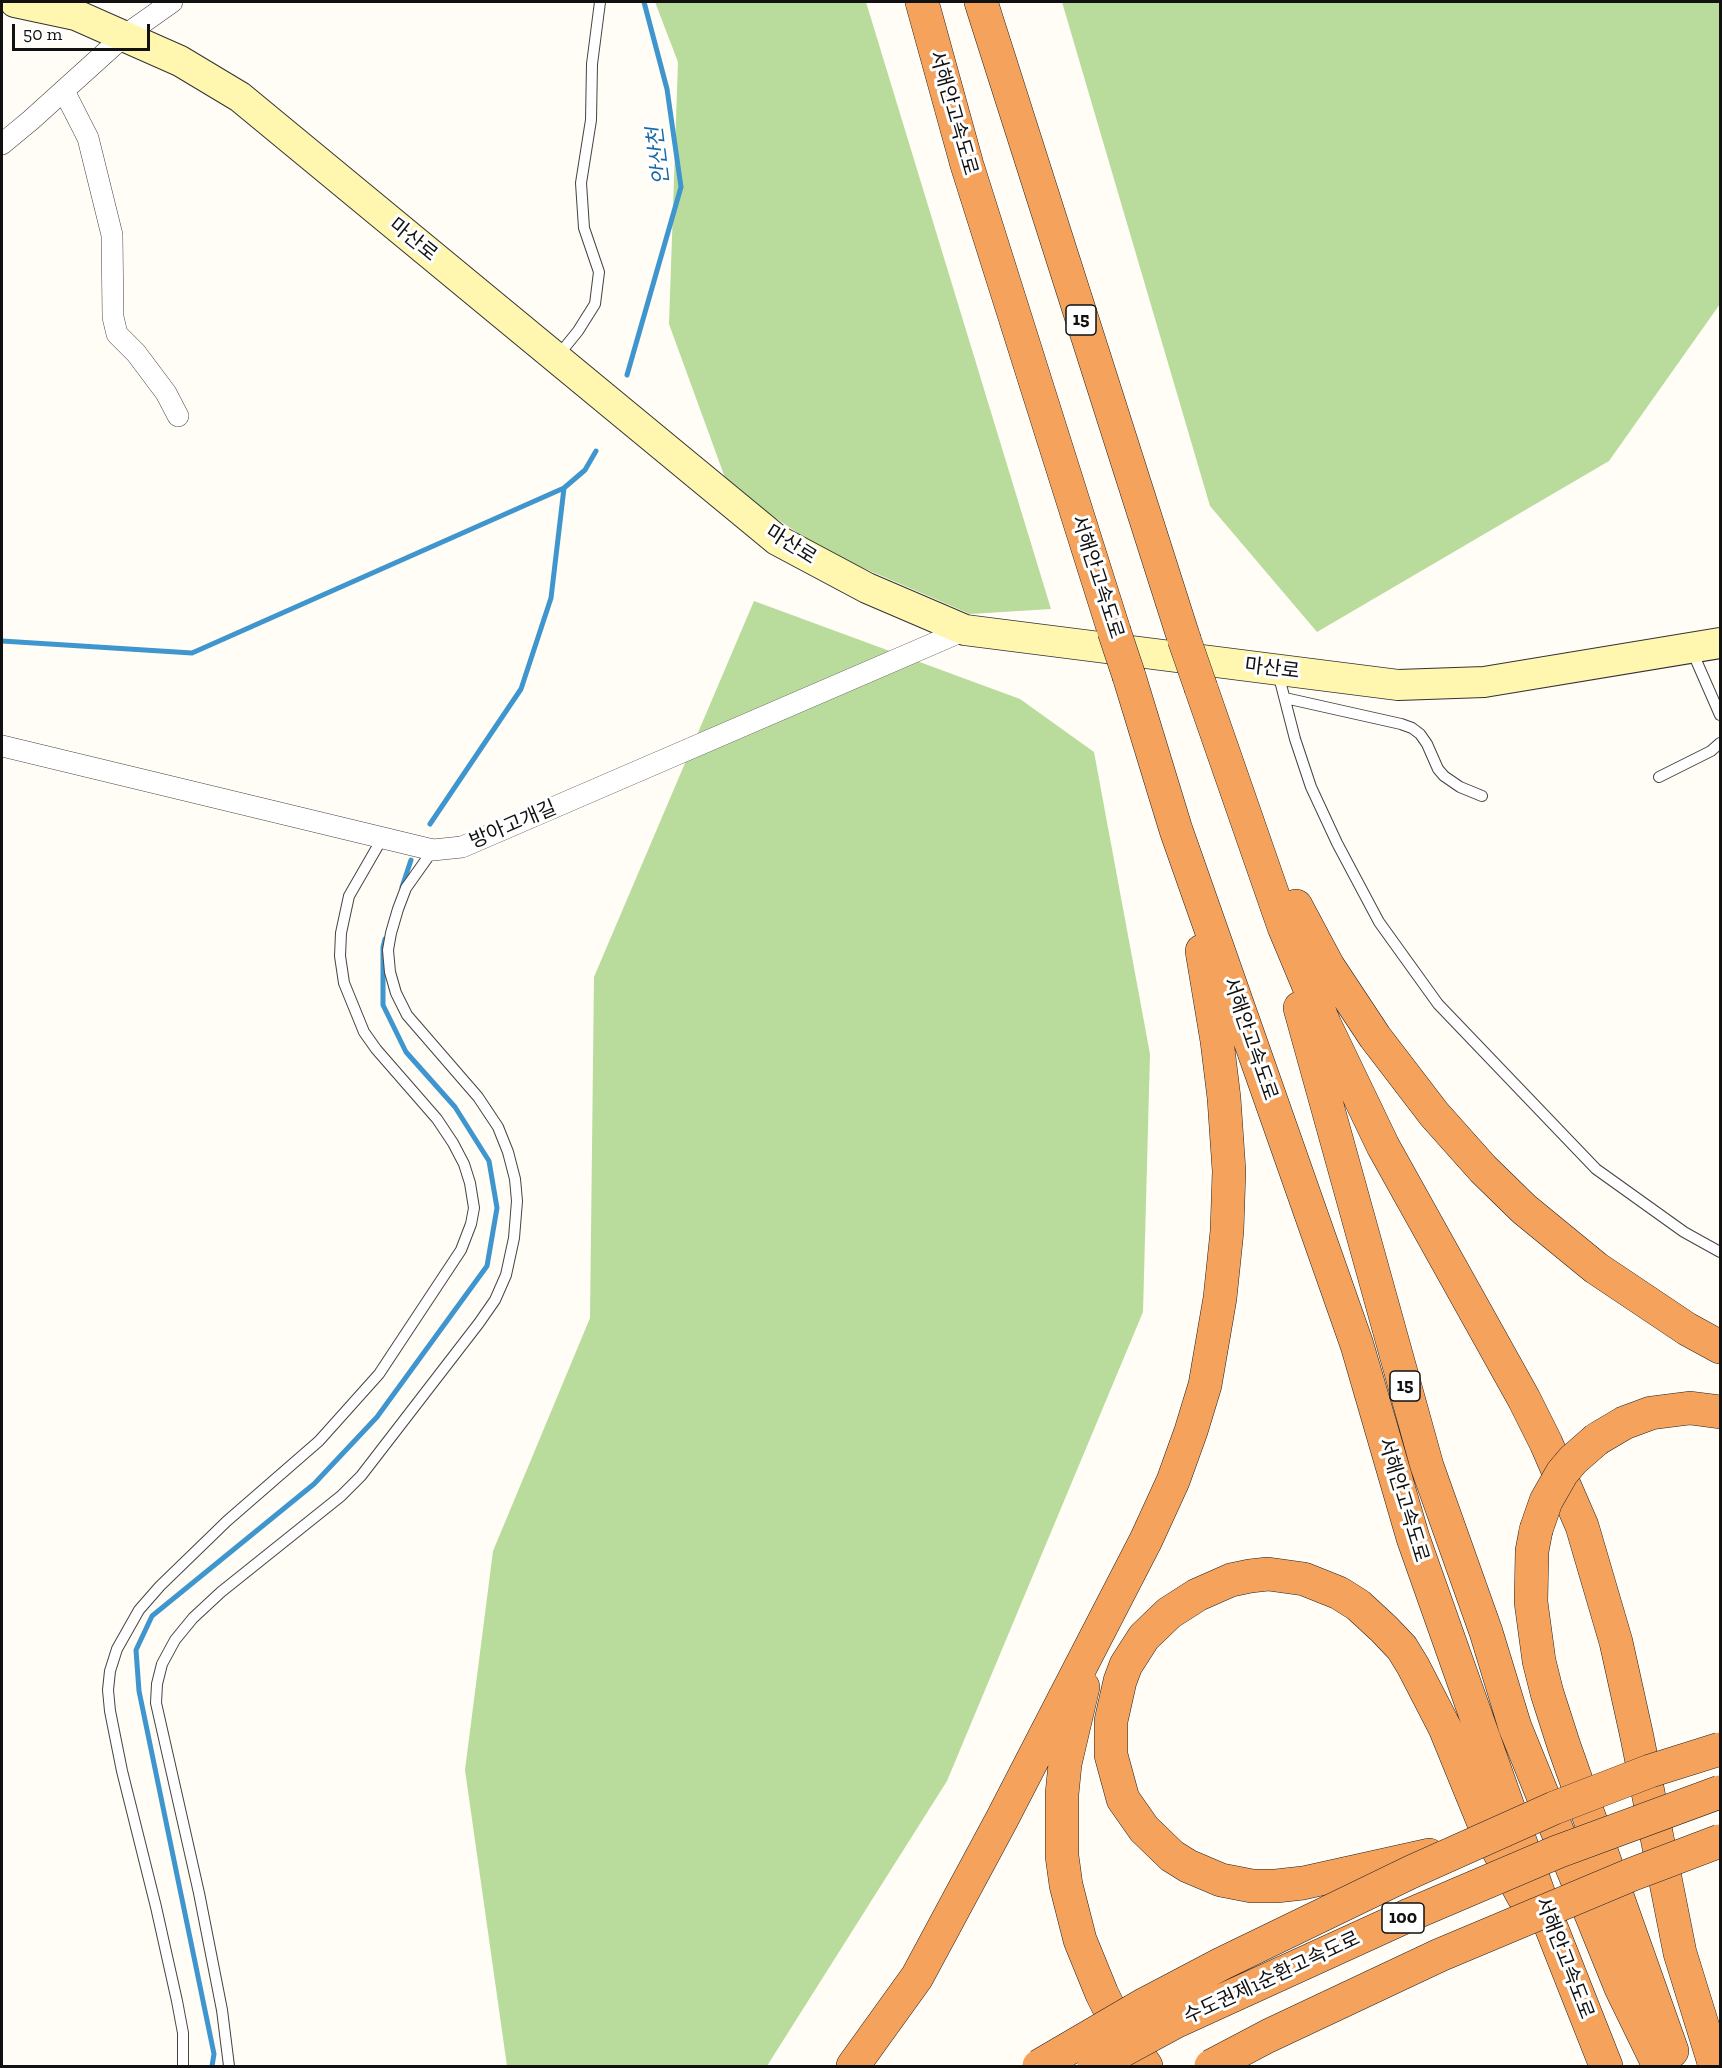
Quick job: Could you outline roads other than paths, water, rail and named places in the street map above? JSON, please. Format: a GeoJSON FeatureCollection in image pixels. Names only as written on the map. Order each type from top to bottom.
{"type":"FeatureCollection","features":[{"type":"Feature","properties":{"kind":"highway","name":"서해안고속도로"},"geometry":{"type":"LineString","coordinates":[[922,2],[967,165],[1176,830],[1357,1346],[1413,1538],[1564,1961],[1606,2067]]}},
{"type":"Feature","properties":{"kind":"highway","name":"서해안고속도로"},"geometry":{"type":"LineString","coordinates":[[981,2],[1286,959],[1427,1466],[1486,1632],[1515,1727],[1621,1988],[1659,2067]]}},
{"type":"Feature","properties":{"kind":"highway"},"geometry":{"type":"LineString","coordinates":[[1201,688],[1258,826],[1312,939],[1357,1011],[1402,1075],[1470,1155],[1524,1209],[1605,1274],[1687,1329],[1720,1347]]}},
{"type":"Feature","properties":{"kind":"highway"},"geometry":{"type":"LineString","coordinates":[[1201,688],[1284,927],[1325,1025],[1383,1146],[1524,1399],[1582,1526],[1616,1642],[1680,1953],[1715,2067]]}},
{"type":"Feature","properties":{"kind":"highway"},"geometry":{"type":"LineString","coordinates":[[853,2067],[916,1977],[1002,1819],[1146,1540],[1180,1461],[1204,1384],[1213,1344],[1221,1287],[1227,1232],[1229,1171],[1224,1098],[1206,973],[1176,830]]}},
{"type":"Feature","properties":{"kind":"highway"},"geometry":{"type":"LineString","coordinates":[[1677,2067],[1547,1693],[1539,1661],[1530,1602],[1532,1551],[1536,1530],[1546,1501],[1573,1460],[1597,1439],[1633,1419],[1662,1410],[1690,1408],[1720,1412]]}},
{"type":"Feature","properties":{"kind":"highway"},"geometry":{"type":"LineString","coordinates":[[1480,1840],[1379,1867],[1303,1883],[1276,1886],[1238,1884],[1221,1880],[1188,1866],[1157,1843],[1133,1815],[1123,1799],[1111,1755],[1111,1721],[1126,1665],[1144,1637],[1169,1613],[1197,1594],[1231,1580],[1250,1576],[1287,1575],[1322,1585],[1358,1605],[1372,1616],[1401,1648],[1427,1690],[1498,1852],[1564,1961]]}},
{"type":"Feature","properties":{"kind":"highway"},"geometry":{"type":"LineString","coordinates":[[1096,1636],[1065,1764],[1061,1820],[1066,1885],[1080,1940],[1102,1994],[1118,2026],[1146,2067]]}},
{"type":"Feature","properties":{"kind":"highway"},"geometry":{"type":"LineString","coordinates":[[1650,1771],[1720,1732]]}},
{"type":"Feature","properties":{"kind":"highway"},"geometry":{"type":"LineString","coordinates":[[1039,2067],[1145,2004],[1221,1964],[1480,1840],[1554,1808],[1650,1771],[1720,1749]]}},
{"type":"Feature","properties":{"kind":"highway","name":"수도권제1순환고속도로"},"geometry":{"type":"LineString","coordinates":[[1094,2067],[1175,2022],[1407,1916],[1557,1852],[1720,1792]]}},
{"type":"Feature","properties":{"kind":"highway","name":"100"},"geometry":{"type":"LineString","coordinates":[[1211,2067],[1268,2036],[1440,1955],[1633,1874],[1720,1841]]}},
{"type":"Feature","properties":{"kind":"highway"},"geometry":{"type":"LineString","coordinates":[[1633,1874],[1720,1864]]}},
{"type":"Feature","properties":{"kind":"street","name":"마산로"},"geometry":{"type":"LineString","coordinates":[[15,2],[76,15],[180,62],[240,97],[777,540],[867,588],[965,630],[1398,685],[1484,682],[1720,643]]}},
{"type":"Feature","properties":{"kind":"street"},"geometry":{"type":"LineString","coordinates":[[2,144],[124,36],[172,2]]}},
{"type":"Feature","properties":{"kind":"street"},"geometry":{"type":"LineString","coordinates":[[64,91],[88,138],[112,235],[113,317],[117,334],[136,353],[166,393],[178,416]]}},
{"type":"Feature","properties":{"kind":"street","name":"방아고개길"},"geometry":{"type":"LineString","coordinates":[[2,746],[433,850],[462,847],[965,630]]}},
{"type":"Feature","properties":{"kind":"lane"},"geometry":{"type":"LineString","coordinates":[[556,358],[578,331],[595,304],[599,272],[584,228],[581,183],[591,120],[592,64],[600,2]]}},
{"type":"Feature","properties":{"kind":"lane"},"geometry":{"type":"LineString","coordinates":[[1691,648],[1720,716]]}},
{"type":"Feature","properties":{"kind":"lane"},"geometry":{"type":"LineString","coordinates":[[1277,669],[1295,739],[1311,787],[1337,843],[1379,922],[1438,1004],[1596,1169],[1684,1232],[1720,1252]]}},
{"type":"Feature","properties":{"kind":"lane"},"geometry":{"type":"LineString","coordinates":[[1285,698],[1412,728],[1427,744],[1438,769],[1444,776],[1460,787],[1482,796]]}},
{"type":"Feature","properties":{"kind":"lane"},"geometry":{"type":"LineString","coordinates":[[1659,777],[1711,751],[1720,743]]}},
{"type":"Feature","properties":{"kind":"lane"},"geometry":{"type":"LineString","coordinates":[[183,2067],[183,2033],[177,2001],[122,1771],[110,1711],[108,1690],[110,1671],[117,1649],[138,1610],[160,1586],[227,1521],[319,1441],[380,1374],[461,1250],[471,1224],[474,1208],[464,1164],[453,1143],[437,1119],[364,1032],[344,983],[340,956],[341,933],[349,896],[383,837]]}},
{"type":"Feature","properties":{"kind":"lane"},"geometry":{"type":"LineString","coordinates":[[229,2067],[222,2010],[201,1905],[156,1703],[157,1684],[162,1664],[175,1640],[193,1618],[221,1592],[341,1496],[361,1476],[495,1300],[506,1275],[514,1238],[517,1201],[515,1179],[498,1127],[478,1097],[407,1015],[396,993],[390,972],[388,950],[398,909],[406,888],[433,850]]}},
{"type":"Feature","properties":{"kind":"waterway","name":"안산천"},"geometry":{"type":"LineString","coordinates":[[627,375],[681,187],[667,89],[644,2]]}},
{"type":"Feature","properties":{"kind":"waterway"},"geometry":{"type":"LineString","coordinates":[[430,824],[521,689],[551,598],[564,488],[585,470],[596,451]]}},
{"type":"Feature","properties":{"kind":"waterway"},"geometry":{"type":"LineString","coordinates":[[2,641],[192,653],[564,488]]}},
{"type":"Feature","properties":{"kind":"waterway"},"geometry":{"type":"LineString","coordinates":[[402,887],[411,860]]}},
{"type":"Feature","properties":{"kind":"waterway"},"geometry":{"type":"LineString","coordinates":[[212,2066],[214,2054],[139,1691],[136,1650],[152,1616],[314,1484],[377,1417],[487,1266],[497,1208],[489,1161],[455,1107],[406,1052],[383,1005],[385,939]]}}]}
